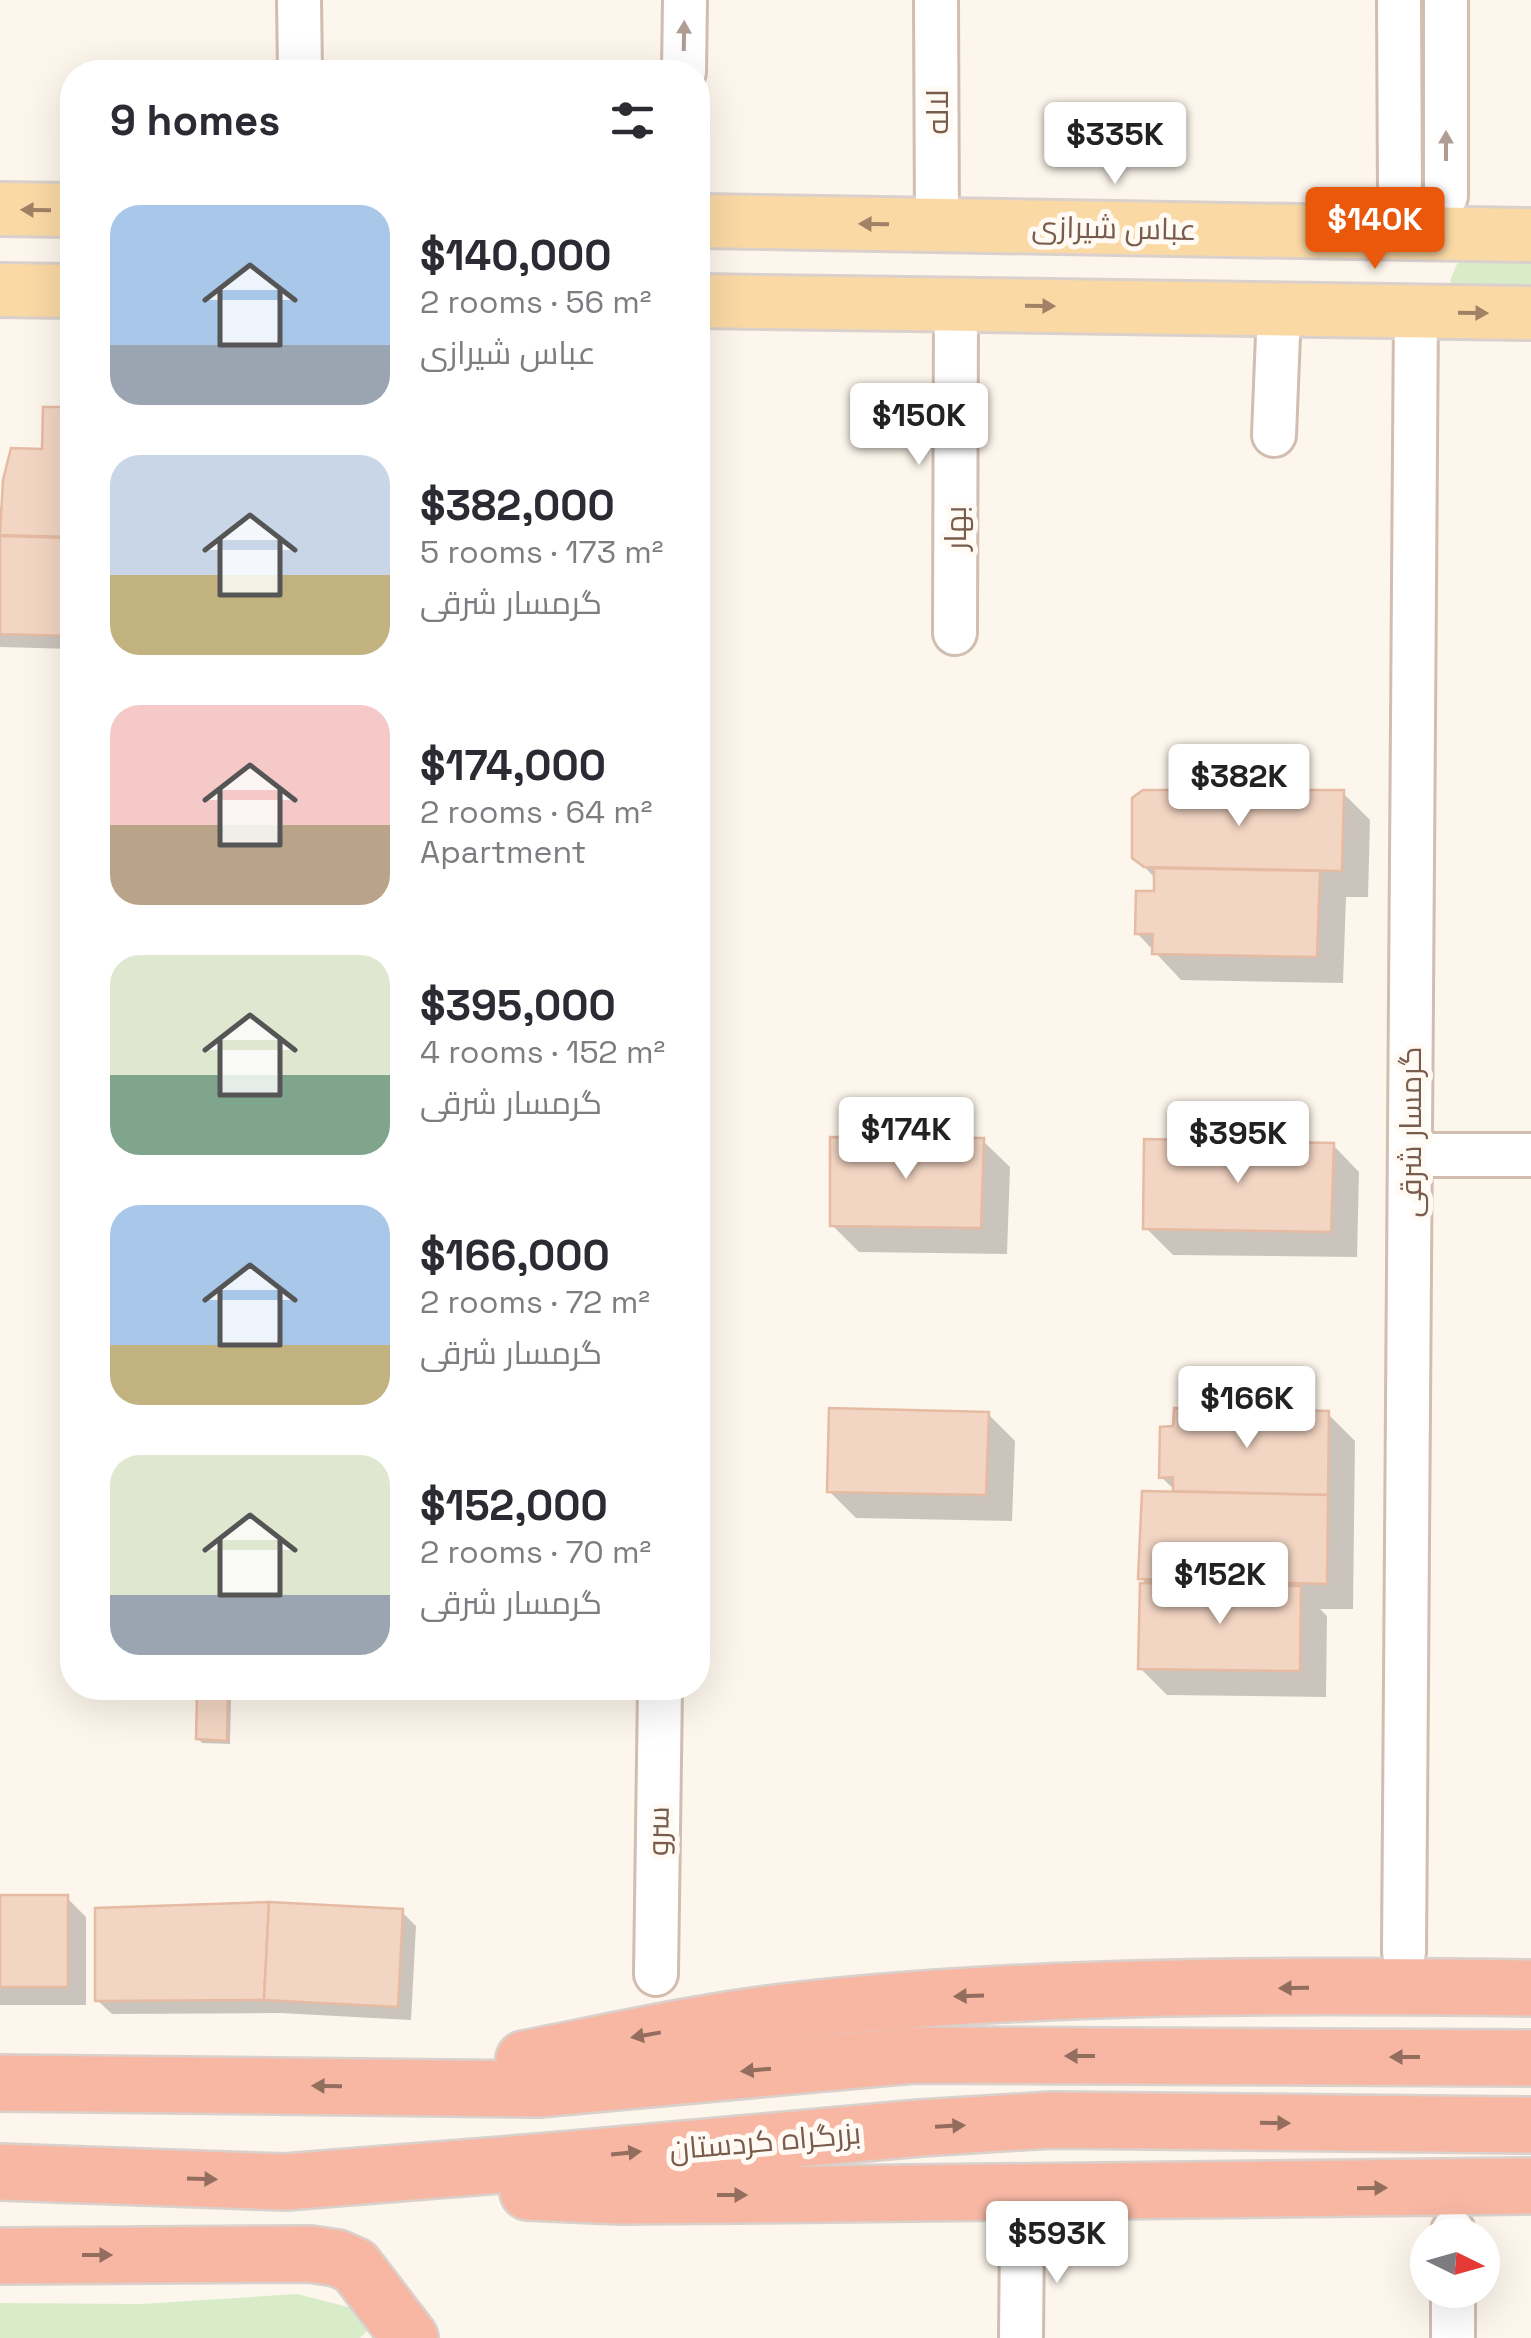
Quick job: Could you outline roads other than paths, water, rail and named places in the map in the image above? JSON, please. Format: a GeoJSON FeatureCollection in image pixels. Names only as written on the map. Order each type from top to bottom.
{"type":"FeatureCollection","features":[{"type":"Feature","properties":{"kind":"highway"},"geometry":{"type":"LineString","coordinates":[[385,2087],[650,2034],[796,2010],[929,1998],[1154,1990],[1531,1988]]}},
{"type":"Feature","properties":{"kind":"highway"},"geometry":{"type":"LineString","coordinates":[[0,2083],[538,2088],[913,2055],[1517,2058]]}},
{"type":"Feature","properties":{"kind":"highway","name":"بزرگراه کردستان"},"geometry":{"type":"LineString","coordinates":[[0,2172],[285,2182],[900,2129],[1052,2120],[1518,2125]]}},
{"type":"Feature","properties":{"kind":"highway"},"geometry":{"type":"LineString","coordinates":[[285,2182],[620,2196],[1531,2186]]}},
{"type":"Feature","properties":{"kind":"highway"},"geometry":{"type":"LineString","coordinates":[[0,2256],[310,2254],[337,2258],[355,2266],[410,2338]]}},
{"type":"Feature","properties":{"kind":"main road"},"geometry":{"type":"LineString","coordinates":[[0,209],[60,210]]}},
{"type":"Feature","properties":{"kind":"main road","name":"عباس شیرازی"},"geometry":{"type":"LineString","coordinates":[[710,221],[1531,235]]}},
{"type":"Feature","properties":{"kind":"main road"},"geometry":{"type":"LineString","coordinates":[[1416,233],[1416,312]]}},
{"type":"Feature","properties":{"kind":"main road"},"geometry":{"type":"LineString","coordinates":[[0,290],[60,291]]}},
{"type":"Feature","properties":{"kind":"main road"},"geometry":{"type":"LineString","coordinates":[[710,301],[1531,314]]}},
{"type":"Feature","properties":{"kind":"street"},"geometry":{"type":"LineString","coordinates":[[299,0],[300,60]]}},
{"type":"Feature","properties":{"kind":"street"},"geometry":{"type":"LineString","coordinates":[[684,0],[684,60]]}},
{"type":"Feature","properties":{"kind":"street","name":"لاله"},"geometry":{"type":"LineString","coordinates":[[936,0],[937,225]]}},
{"type":"Feature","properties":{"kind":"street"},"geometry":{"type":"LineString","coordinates":[[1399,0],[1400,198],[1416,233],[1446,196],[1446,0]]}},
{"type":"Feature","properties":{"kind":"street","name":"بهار"},"geometry":{"type":"LineString","coordinates":[[955,632],[956,304]]}},
{"type":"Feature","properties":{"kind":"street"},"geometry":{"type":"LineString","coordinates":[[1274,435],[1279,310]]}},
{"type":"Feature","properties":{"kind":"street","name":"گرمسار شرقی"},"geometry":{"type":"LineString","coordinates":[[1404,1952],[1416,312]]}},
{"type":"Feature","properties":{"kind":"street"},"geometry":{"type":"LineString","coordinates":[[1410,1154],[1531,1154]]}},
{"type":"Feature","properties":{"kind":"street","name":"سرو"},"geometry":{"type":"LineString","coordinates":[[656,1974],[660,1700]]}},
{"type":"Feature","properties":{"kind":"street"},"geometry":{"type":"LineString","coordinates":[[1021,2338],[1022,2234]]}},
{"type":"Feature","properties":{"kind":"street"},"geometry":{"type":"LineString","coordinates":[[1452,2338],[1453,2308]]}}]}
